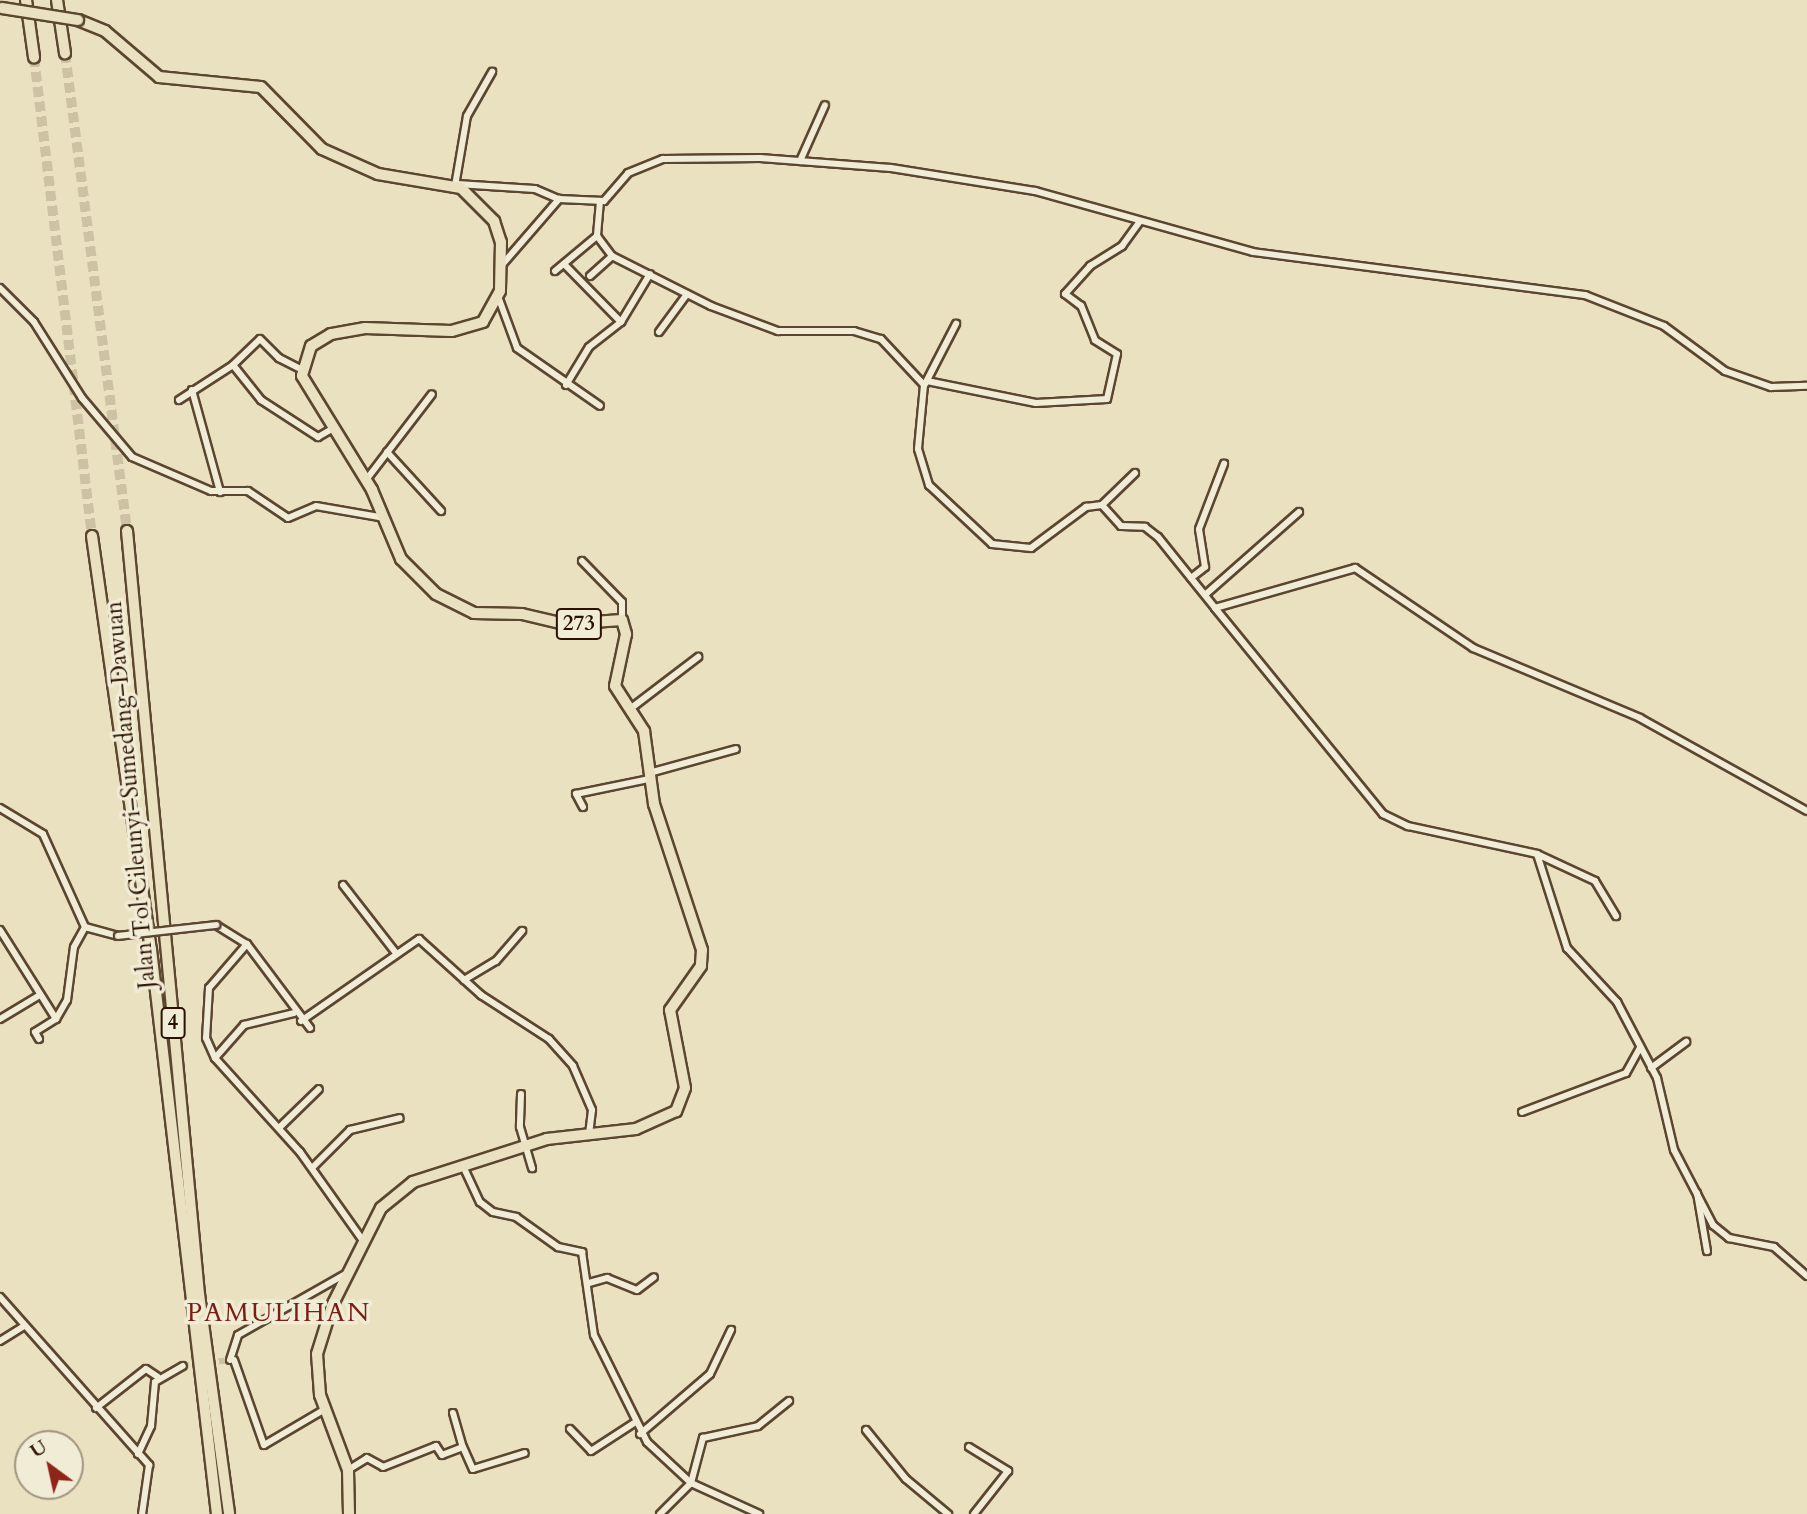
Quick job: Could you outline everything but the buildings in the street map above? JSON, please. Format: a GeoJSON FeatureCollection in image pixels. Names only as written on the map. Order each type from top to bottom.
{"type":"FeatureCollection","features":[{"type":"Feature","properties":{"kind":"highway"},"geometry":{"type":"LineString","coordinates":[[26,0],[34,57]]}},
{"type":"Feature","properties":{"kind":"highway"},"geometry":{"type":"LineString","coordinates":[[57,0],[65,53]]}},
{"type":"Feature","properties":{"kind":"highway","name":"Jalan Tol Cileunyi–Sumedang–Dawuan"},"geometry":{"type":"LineString","coordinates":[[127,531],[199,1294],[229,1514]]}},
{"type":"Feature","properties":{"kind":"highway","name":"Jalan Tol Cileunyi–Sumedang–Dawuan"},"geometry":{"type":"LineString","coordinates":[[92,536],[151,949],[218,1514]]}},
{"type":"Feature","properties":{"kind":"main road"},"geometry":{"type":"LineString","coordinates":[[1,8],[78,20],[105,31],[159,77],[261,87],[307,139],[352,164],[455,185],[498,226],[501,266],[499,299],[483,322],[468,329],[331,334],[312,346],[301,369]]}},
{"type":"Feature","properties":{"kind":"main road","name":"273"},"geometry":{"type":"LineString","coordinates":[[301,369],[332,429],[366,480],[405,564],[453,607],[564,624],[622,620],[626,634],[614,680],[644,731],[649,776],[703,959],[670,1010],[685,1094],[676,1111],[654,1124],[589,1138],[526,1145],[397,1191],[349,1272],[319,1341],[317,1375],[325,1409],[348,1470],[349,1514]]}},
{"type":"Feature","properties":{"kind":"street"},"geometry":{"type":"LineString","coordinates":[[492,72],[467,116],[455,185],[535,189],[559,198],[600,201]]}},
{"type":"Feature","properties":{"kind":"street"},"geometry":{"type":"LineString","coordinates":[[800,161],[825,105]]}},
{"type":"Feature","properties":{"kind":"street"},"geometry":{"type":"LineString","coordinates":[[1139,223],[1120,248],[1090,266],[1065,294],[1081,306],[1098,343],[1117,354],[1107,399],[1036,403],[926,383],[873,336],[759,327],[612,256],[597,236],[600,201],[628,173],[675,156],[800,161],[981,180],[1139,223],[1336,267],[1585,295],[1664,326],[1725,371],[1771,387],[1807,386]]}},
{"type":"Feature","properties":{"kind":"street"},"geometry":{"type":"LineString","coordinates":[[501,266],[559,198]]}},
{"type":"Feature","properties":{"kind":"street"},"geometry":{"type":"LineString","coordinates":[[555,271],[597,236]]}},
{"type":"Feature","properties":{"kind":"street"},"geometry":{"type":"LineString","coordinates":[[590,276],[612,256]]}},
{"type":"Feature","properties":{"kind":"street"},"geometry":{"type":"LineString","coordinates":[[564,264],[621,322]]}},
{"type":"Feature","properties":{"kind":"street"},"geometry":{"type":"LineString","coordinates":[[566,385],[589,347],[621,322],[650,274]]}},
{"type":"Feature","properties":{"kind":"street"},"geometry":{"type":"LineString","coordinates":[[0,288],[34,322],[82,398],[132,457],[220,492],[248,491],[288,518],[316,506],[385,518]]}},
{"type":"Feature","properties":{"kind":"street"},"geometry":{"type":"LineString","coordinates":[[659,332],[687,294]]}},
{"type":"Feature","properties":{"kind":"street"},"geometry":{"type":"LineString","coordinates":[[499,299],[517,348],[566,385],[600,406]]}},
{"type":"Feature","properties":{"kind":"street"},"geometry":{"type":"LineString","coordinates":[[956,324],[926,383],[919,468],[939,500],[970,529],[1015,551],[1045,541],[1086,507],[1102,505],[1135,473]]}},
{"type":"Feature","properties":{"kind":"street"},"geometry":{"type":"LineString","coordinates":[[179,400],[233,365],[260,339],[279,358],[301,369]]}},
{"type":"Feature","properties":{"kind":"street"},"geometry":{"type":"LineString","coordinates":[[233,365],[261,400],[318,437],[332,429]]}},
{"type":"Feature","properties":{"kind":"street"},"geometry":{"type":"LineString","coordinates":[[192,390],[220,492]]}},
{"type":"Feature","properties":{"kind":"street"},"geometry":{"type":"LineString","coordinates":[[366,480],[432,394]]}},
{"type":"Feature","properties":{"kind":"street"},"geometry":{"type":"LineString","coordinates":[[387,452],[442,511]]}},
{"type":"Feature","properties":{"kind":"street"},"geometry":{"type":"LineString","coordinates":[[1191,578],[1205,567],[1199,529],[1224,464]]}},
{"type":"Feature","properties":{"kind":"street"},"geometry":{"type":"LineString","coordinates":[[1102,505],[1121,526],[1145,527],[1206,594],[1214,608],[1383,814],[1408,826],[1537,854],[1595,881],[1616,916]]}},
{"type":"Feature","properties":{"kind":"street"},"geometry":{"type":"LineString","coordinates":[[1206,594],[1299,512]]}},
{"type":"Feature","properties":{"kind":"street"},"geometry":{"type":"LineString","coordinates":[[582,561],[622,602],[622,620]]}},
{"type":"Feature","properties":{"kind":"street"},"geometry":{"type":"LineString","coordinates":[[1214,608],[1356,568],[1473,648],[1640,718],[1807,811]]}},
{"type":"Feature","properties":{"kind":"street"},"geometry":{"type":"LineString","coordinates":[[630,709],[698,657]]}},
{"type":"Feature","properties":{"kind":"street"},"geometry":{"type":"LineString","coordinates":[[583,807],[576,794],[736,750]]}},
{"type":"Feature","properties":{"kind":"street"},"geometry":{"type":"LineString","coordinates":[[0,808],[43,834],[85,927]]}},
{"type":"Feature","properties":{"kind":"street"},"geometry":{"type":"LineString","coordinates":[[1537,854],[1567,948],[1617,1002],[1651,1068],[1674,1150],[1697,1188],[1717,1230],[1774,1247],[1807,1276]]}},
{"type":"Feature","properties":{"kind":"street"},"geometry":{"type":"LineString","coordinates":[[343,885],[396,953]]}},
{"type":"Feature","properties":{"kind":"street"},"geometry":{"type":"LineString","coordinates":[[85,927],[118,936],[216,925],[247,944],[294,1013],[310,1028]]}},
{"type":"Feature","properties":{"kind":"street"},"geometry":{"type":"LineString","coordinates":[[39,1039],[35,1032],[55,1019],[67,1000],[74,947],[85,927]]}},
{"type":"Feature","properties":{"kind":"street"},"geometry":{"type":"LineString","coordinates":[[0,930],[55,1019]]}},
{"type":"Feature","properties":{"kind":"street"},"geometry":{"type":"LineString","coordinates":[[464,980],[496,961],[522,931]]}},
{"type":"Feature","properties":{"kind":"street"},"geometry":{"type":"LineString","coordinates":[[301,1021],[419,939],[464,980],[550,1039],[573,1066],[592,1110],[589,1138]]}},
{"type":"Feature","properties":{"kind":"street"},"geometry":{"type":"LineString","coordinates":[[247,944],[209,988],[206,1038],[215,1058],[280,1127],[365,1242]]}},
{"type":"Feature","properties":{"kind":"street"},"geometry":{"type":"LineString","coordinates":[[0,1019],[40,995]]}},
{"type":"Feature","properties":{"kind":"street"},"geometry":{"type":"LineString","coordinates":[[215,1058],[244,1025],[294,1013]]}},
{"type":"Feature","properties":{"kind":"street"},"geometry":{"type":"LineString","coordinates":[[1651,1068],[1686,1042]]}},
{"type":"Feature","properties":{"kind":"street"},"geometry":{"type":"LineString","coordinates":[[1522,1112],[1626,1073],[1640,1048]]}},
{"type":"Feature","properties":{"kind":"street"},"geometry":{"type":"LineString","coordinates":[[280,1127],[319,1089]]}},
{"type":"Feature","properties":{"kind":"street"},"geometry":{"type":"LineString","coordinates":[[521,1094],[526,1145],[532,1168]]}},
{"type":"Feature","properties":{"kind":"street"},"geometry":{"type":"LineString","coordinates":[[312,1168],[349,1130],[400,1118]]}},
{"type":"Feature","properties":{"kind":"street"},"geometry":{"type":"LineString","coordinates":[[463,1166],[480,1202],[493,1212],[516,1217],[558,1247],[582,1252],[589,1283],[594,1335],[640,1434],[691,1483],[759,1514]]}},
{"type":"Feature","properties":{"kind":"street"},"geometry":{"type":"LineString","coordinates":[[1697,1188],[1707,1251]]}},
{"type":"Feature","properties":{"kind":"street"},"geometry":{"type":"LineString","coordinates":[[325,1409],[264,1445],[232,1360],[238,1335],[349,1272]]}},
{"type":"Feature","properties":{"kind":"street"},"geometry":{"type":"LineString","coordinates":[[589,1283],[607,1278],[637,1290],[654,1277]]}},
{"type":"Feature","properties":{"kind":"street"},"geometry":{"type":"LineString","coordinates":[[0,1297],[22,1327],[138,1454],[150,1472],[142,1514]]}},
{"type":"Feature","properties":{"kind":"street"},"geometry":{"type":"LineString","coordinates":[[0,1341],[22,1327]]}},
{"type":"Feature","properties":{"kind":"street"},"geometry":{"type":"LineString","coordinates":[[640,1434],[710,1374],[731,1331]]}},
{"type":"Feature","properties":{"kind":"street"},"geometry":{"type":"LineString","coordinates":[[158,1377],[183,1366]]}},
{"type":"Feature","properties":{"kind":"street"},"geometry":{"type":"LineString","coordinates":[[96,1408],[146,1369],[158,1377]]}},
{"type":"Feature","properties":{"kind":"street"},"geometry":{"type":"LineString","coordinates":[[138,1454],[151,1426],[158,1377]]}},
{"type":"Feature","properties":{"kind":"street"},"geometry":{"type":"LineString","coordinates":[[660,1514],[691,1483],[704,1438],[758,1426],[789,1401]]}},
{"type":"Feature","properties":{"kind":"street"},"geometry":{"type":"LineString","coordinates":[[453,1413],[473,1469],[526,1453]]}},
{"type":"Feature","properties":{"kind":"street"},"geometry":{"type":"LineString","coordinates":[[569,1429],[592,1451],[634,1423]]}},
{"type":"Feature","properties":{"kind":"street"},"geometry":{"type":"LineString","coordinates":[[866,1430],[906,1479],[948,1514]]}},
{"type":"Feature","properties":{"kind":"street"},"geometry":{"type":"LineString","coordinates":[[348,1470],[368,1458],[383,1467],[435,1446],[442,1455],[463,1447]]}},
{"type":"Feature","properties":{"kind":"street"},"geometry":{"type":"LineString","coordinates":[[969,1447],[1008,1471],[974,1514]]}},
{"type":"Feature","properties":{"kind":"tunnel"},"geometry":{"type":"LineString","coordinates":[[65,53],[127,531]]}},
{"type":"Feature","properties":{"kind":"tunnel"},"geometry":{"type":"LineString","coordinates":[[34,57],[92,536]]}},
{"type":"Feature","properties":{"kind":"tunnel"},"geometry":{"type":"LineString","coordinates":[[183,1366],[230,1360]]}},
{"type":"Feature","properties":{"kind":"district","name":"PAMULIHAN"},"geometry":{"type":"Point","coordinates":[279,1313]}}]}
